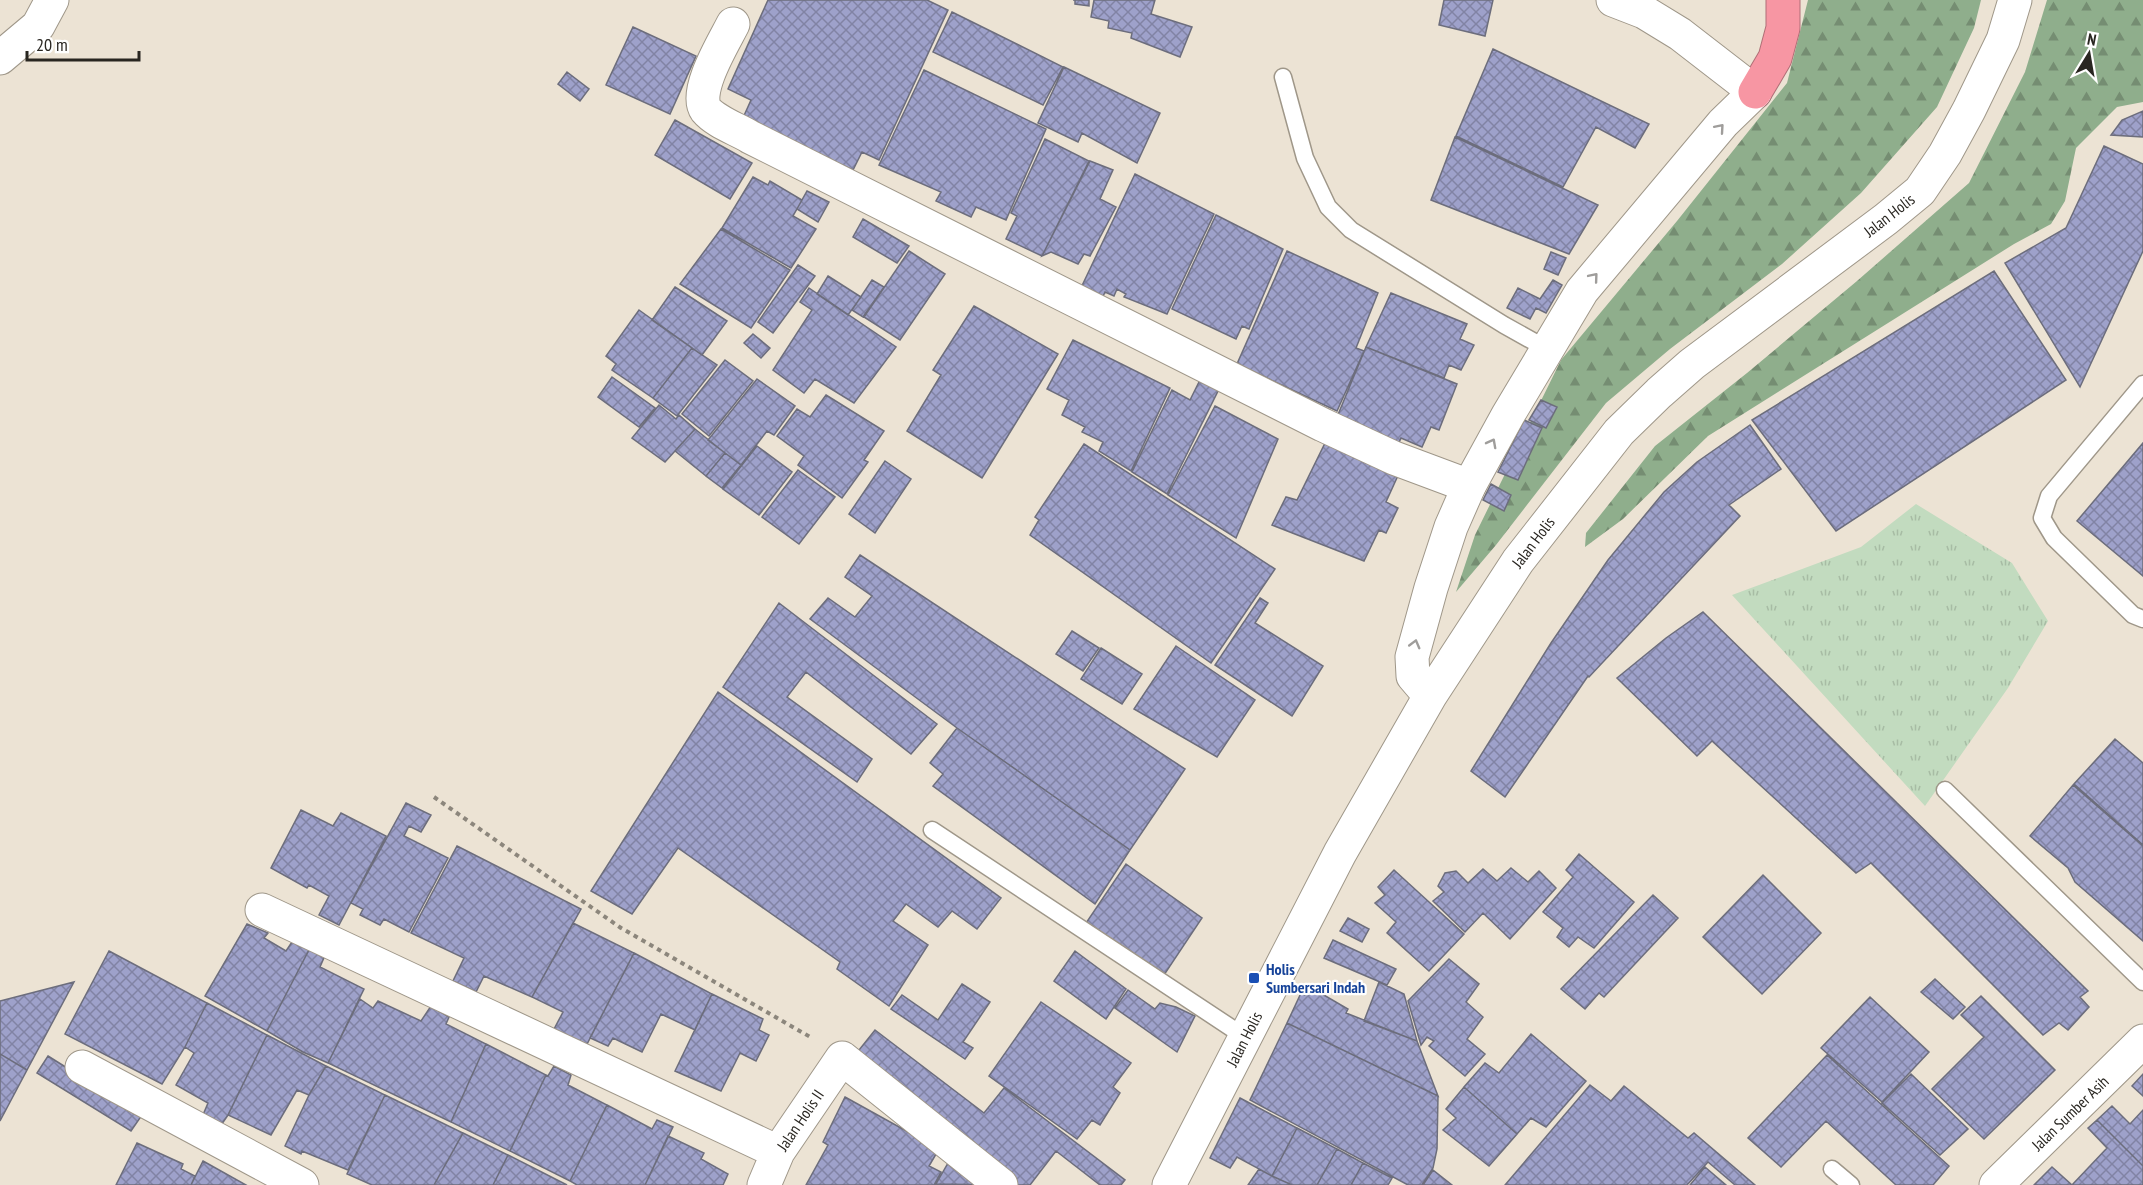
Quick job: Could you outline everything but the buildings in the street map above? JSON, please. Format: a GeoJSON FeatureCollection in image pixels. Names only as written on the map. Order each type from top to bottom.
{"type":"FeatureCollection","features":[{"type":"Feature","properties":{"kind":"highway"},"geometry":{"type":"LineString","coordinates":[[1755,92],[1775,58],[1783,28],[1783,0]]}},
{"type":"Feature","properties":{"kind":"street"},"geometry":{"type":"LineString","coordinates":[[0,58],[38,26],[52,0]]}},
{"type":"Feature","properties":{"kind":"street"},"geometry":{"type":"LineString","coordinates":[[1430,696],[1413,676],[1412,657],[1451,527],[1469,486],[1508,415],[1582,291],[1723,123],[1755,92],[1680,34],[1644,12],[1613,0]]}},
{"type":"Feature","properties":{"kind":"street","name":"Jalan Holis"},"geometry":{"type":"LineString","coordinates":[[1169,1185],[1340,853],[1430,696],[1518,561],[1619,432],[1659,393],[1692,364],[1886,219],[1920,190],[1945,154],[1969,110],[2003,40],[2015,0]]}},
{"type":"Feature","properties":{"kind":"street"},"geometry":{"type":"LineString","coordinates":[[733,24],[704,86],[702,103],[707,112],[750,137],[1323,426],[1394,458],[1469,486]]}},
{"type":"Feature","properties":{"kind":"street"},"geometry":{"type":"LineString","coordinates":[[262,909],[778,1152]]}},
{"type":"Feature","properties":{"kind":"street","name":"Jalan Sumber Asih"},"geometry":{"type":"LineString","coordinates":[[1996,1185],[2143,1041]]}},
{"type":"Feature","properties":{"kind":"street"},"geometry":{"type":"LineString","coordinates":[[842,1058],[1002,1185]]}},
{"type":"Feature","properties":{"kind":"street","name":"Jalan Holis II"},"geometry":{"type":"LineString","coordinates":[[764,1185],[778,1152],[842,1058]]}},
{"type":"Feature","properties":{"kind":"street"},"geometry":{"type":"LineString","coordinates":[[82,1067],[302,1185]]}},
{"type":"Feature","properties":{"kind":"lane"},"geometry":{"type":"LineString","coordinates":[[1282,77],[1305,158],[1328,207],[1351,230],[1547,350]]}},
{"type":"Feature","properties":{"kind":"lane"},"geometry":{"type":"LineString","coordinates":[[2143,384],[2049,496],[2042,518],[2054,538],[2133,615],[2143,618]]}},
{"type":"Feature","properties":{"kind":"lane"},"geometry":{"type":"LineString","coordinates":[[1946,790],[2143,982]]}},
{"type":"Feature","properties":{"kind":"lane"},"geometry":{"type":"LineString","coordinates":[[932,830],[1245,1037]]}},
{"type":"Feature","properties":{"kind":"lane"},"geometry":{"type":"LineString","coordinates":[[1832,1168],[1851,1185]]}},
{"type":"Feature","properties":{"kind":"path"},"geometry":{"type":"LineString","coordinates":[[434,797],[621,928],[797,1027],[842,1058]]}},
{"type":"Feature","properties":{"kind":"green space"},"geometry":{"type":"Polygon","coordinates":[[[1808,0],[1981,0],[1974,28],[1937,107],[1861,193],[1782,264],[1670,349],[1606,403],[1496,545],[1456,592],[1475,535],[1561,360],[1677,221],[1787,83],[1808,0]]]}},
{"type":"Feature","properties":{"kind":"green space"},"geometry":{"type":"Polygon","coordinates":[[[2047,0],[2143,0],[2143,102],[2117,107],[2076,148],[2065,201],[2051,224],[2014,244],[1708,436],[1623,519],[1585,547],[1586,533],[1655,446],[1857,281],[1969,183],[2025,72],[2047,0]]]}},
{"type":"Feature","properties":{"kind":"green space"},"geometry":{"type":"Polygon","coordinates":[[[1916,504],[2012,563],[2048,621],[2008,688],[1925,806],[1732,595],[1861,547],[1916,504]]]}},
{"type":"Feature","properties":{"kind":"place","name":"Holis Sumbersari Indah"},"geometry":{"type":"Point","coordinates":[1254,978]}}]}
